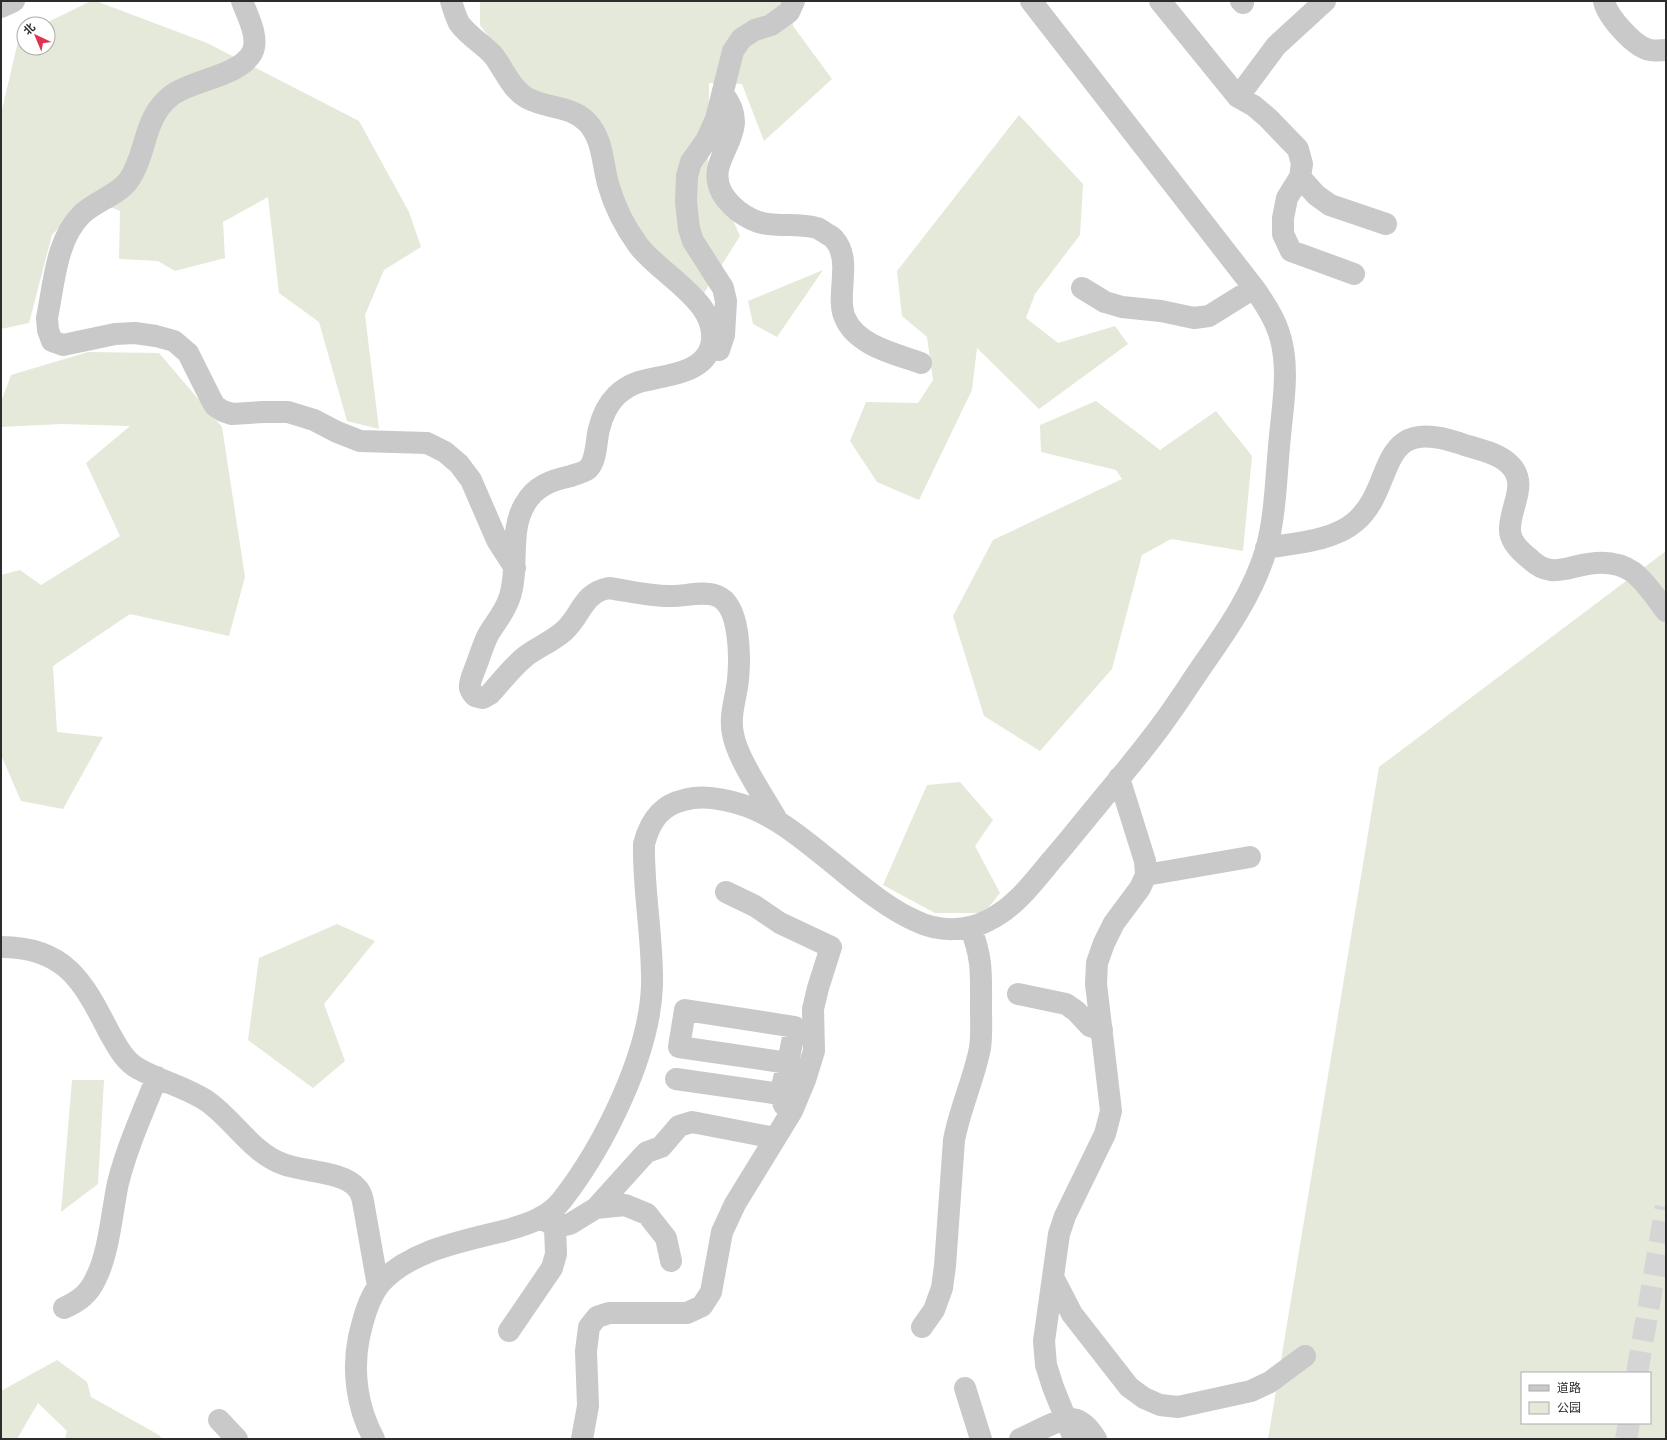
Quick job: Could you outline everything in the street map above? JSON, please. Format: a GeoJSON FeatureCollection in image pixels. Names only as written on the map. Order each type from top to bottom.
{"type":"FeatureCollection","features":[{"type":"Feature","properties":{"kind":"street"},"geometry":{"type":"LineString","coordinates":[[1,7],[14,1]]}},
{"type":"Feature","properties":{"kind":"street"},"geometry":{"type":"LineString","coordinates":[[242,1],[252,25],[254,38],[252,53],[241,64],[229,72],[184,88],[172,96],[151,120],[138,162],[128,181],[83,213],[70,229],[62,246],[47,318],[48,330],[52,341],[63,345],[115,334],[135,333],[156,336],[174,341],[188,353],[215,406],[222,411],[232,414],[288,412],[314,420],[337,432],[360,441],[427,443],[445,452],[459,464],[471,480],[497,540],[515,568]]}},
{"type":"Feature","properties":{"kind":"street"},"geometry":{"type":"LineString","coordinates":[[451,1],[459,23],[492,55],[516,88],[526,98],[568,110],[579,115],[596,134],[601,147],[609,189],[628,228],[639,246],[652,262],[701,305],[707,315],[711,327],[712,338],[710,348],[703,360]]}},
{"type":"Feature","properties":{"kind":"street"},"geometry":{"type":"LineString","coordinates":[[778,820],[740,756],[733,734],[732,717],[738,680],[739,652],[734,620],[727,604],[718,596],[707,594],[668,596],[609,588],[601,590],[588,598],[576,618],[565,630],[526,656],[490,694],[483,698],[475,696],[470,688],[471,678],[487,637],[503,613],[509,600],[513,587],[515,549],[520,512],[533,492],[544,484],[555,479],[579,474],[588,468],[593,459],[599,428],[604,413],[613,399],[624,388],[639,382],[666,377],[691,368],[703,360],[711,358],[722,344],[726,301],[722,288],[696,247],[691,235],[686,202],[687,176],[691,162],[712,130],[723,94],[733,51],[742,38],[755,30],[771,25],[789,12],[794,1]]}},
{"type":"Feature","properties":{"kind":"street"},"geometry":{"type":"LineString","coordinates":[[509,1331],[552,1268],[556,1254],[548,1222],[592,1157],[615,1112],[644,1040],[649,1012],[652,959],[644,844],[647,830],[654,818],[664,808],[689,798],[703,797],[738,802],[778,820],[875,896],[919,923],[953,929],[970,928],[987,922],[1002,913],[1026,891],[1163,722],[1230,625],[1258,574],[1272,522],[1285,382],[1285,358],[1280,334],[1268,309],[1254,288],[1031,1]]}},
{"type":"Feature","properties":{"kind":"street"},"geometry":{"type":"LineString","coordinates":[[1160,1],[1238,97],[1254,106],[1268,118],[1298,149],[1302,164],[1300,177],[1287,198],[1283,218],[1283,234],[1291,251],[1354,274]]}},
{"type":"Feature","properties":{"kind":"street"},"geometry":{"type":"LineString","coordinates":[[1238,97],[1276,46],[1325,1]]}},
{"type":"Feature","properties":{"kind":"street"},"geometry":{"type":"LineString","coordinates":[[1604,1],[1606,9],[1632,41],[1649,50],[1666,50]]}},
{"type":"Feature","properties":{"kind":"street"},"geometry":{"type":"LineString","coordinates":[[723,94],[731,104],[734,115],[734,127],[730,140],[721,156],[717,174],[721,192],[732,206],[747,217],[762,223],[817,228],[834,239],[844,257],[842,299],[845,318],[852,329],[856,334],[874,346],[922,363]]}},
{"type":"Feature","properties":{"kind":"street"},"geometry":{"type":"LineString","coordinates":[[1300,177],[1316,196],[1330,205],[1386,224]]}},
{"type":"Feature","properties":{"kind":"street"},"geometry":{"type":"LineString","coordinates":[[1082,288],[1105,302],[1122,308],[1161,311],[1194,318],[1209,316],[1254,288]]}},
{"type":"Feature","properties":{"kind":"street"},"geometry":{"type":"LineString","coordinates":[[1266,548],[1327,537],[1342,531],[1356,522],[1367,509],[1388,462],[1397,450],[1411,439],[1426,436],[1442,438],[1499,457],[1509,464],[1516,472],[1519,484],[1510,530],[1514,542],[1520,551],[1530,559],[1538,565],[1550,570],[1562,570],[1596,562],[1616,564],[1633,572],[1646,585],[1666,611]]}},
{"type":"Feature","properties":{"kind":"street"},"geometry":{"type":"LineString","coordinates":[[1074,1439],[1053,1387],[1046,1365],[1044,1341],[1059,1234],[1065,1216],[1105,1134],[1111,1111],[1111,1099],[1096,984],[1097,963],[1104,943],[1114,923],[1140,888],[1146,875],[1145,861],[1119,778]]}},
{"type":"Feature","properties":{"kind":"street"},"geometry":{"type":"LineString","coordinates":[[1146,875],[1250,857]]}},
{"type":"Feature","properties":{"kind":"street"},"geometry":{"type":"LineString","coordinates":[[726,892],[755,906],[780,923],[831,947],[813,1009],[814,1051],[805,1080],[786,1103]]}},
{"type":"Feature","properties":{"kind":"street"},"geometry":{"type":"LineString","coordinates":[[922,1327],[934,1310],[942,1288],[945,1266],[954,1140],[957,1122],[980,1049],[981,965],[978,946],[970,928]]}},
{"type":"Feature","properties":{"kind":"street"},"geometry":{"type":"LineString","coordinates":[[1,947],[13,947],[43,954],[58,960],[70,970],[90,995],[127,1061],[138,1069],[207,1102],[251,1143],[272,1158],[293,1168],[340,1178],[350,1182],[357,1188],[363,1202],[378,1286]]}},
{"type":"Feature","properties":{"kind":"street"},"geometry":{"type":"LineString","coordinates":[[1018,994],[1066,1004],[1076,1011],[1090,1026],[1102,1030]]}},
{"type":"Feature","properties":{"kind":"street"},"geometry":{"type":"LineString","coordinates":[[582,1439],[588,1406],[586,1351],[589,1327],[597,1317],[609,1312],[687,1314],[702,1306],[711,1292],[722,1232],[735,1204],[775,1138],[786,1103],[788,1063],[795,1027],[685,1010],[679,1047],[788,1063]]}},
{"type":"Feature","properties":{"kind":"street"},"geometry":{"type":"LineString","coordinates":[[64,1308],[78,1301],[89,1291],[97,1278],[102,1262],[123,1164],[157,1077]]}},
{"type":"Feature","properties":{"kind":"street"},"geometry":{"type":"LineString","coordinates":[[676,1079],[786,1103]]}},
{"type":"Feature","properties":{"kind":"street"},"geometry":{"type":"LineString","coordinates":[[1074,1230],[1112,1145],[1118,1128],[1120,1112],[1111,1099]]}},
{"type":"Feature","properties":{"kind":"street"},"geometry":{"type":"LineString","coordinates":[[374,1439],[363,1414],[360,1402],[356,1376],[356,1358],[362,1322],[369,1304],[378,1286],[393,1270],[434,1250],[531,1223],[548,1222],[570,1224],[596,1208],[647,1152],[661,1147],[679,1126],[692,1122],[775,1138]]}},
{"type":"Feature","properties":{"kind":"street"},"geometry":{"type":"LineString","coordinates":[[596,1208],[625,1205],[648,1214],[666,1238],[671,1261]]}},
{"type":"Feature","properties":{"kind":"street"},"geometry":{"type":"LineString","coordinates":[[1053,1277],[1072,1314],[1129,1387],[1144,1398],[1160,1405],[1178,1407],[1251,1391],[1270,1382],[1305,1356]]}},
{"type":"Feature","properties":{"kind":"street"},"geometry":{"type":"LineString","coordinates":[[965,1388],[981,1439]]}},
{"type":"Feature","properties":{"kind":"street"},"geometry":{"type":"LineString","coordinates":[[1020,1439],[1066,1419],[1077,1420],[1090,1429],[1096,1439]]}},
{"type":"Feature","properties":{"kind":"street"},"geometry":{"type":"LineString","coordinates":[[219,1420],[237,1439]]}},
{"type":"Feature","properties":{"kind":"green space"},"geometry":{"type":"Polygon","coordinates":[[[91,1],[96,1],[207,43],[359,121],[409,212],[421,247],[384,270],[365,315],[379,429],[347,421],[319,322],[279,293],[268,197],[223,222],[225,258],[175,271],[158,261],[119,259],[120,211],[88,198],[52,235],[29,323],[1,329],[1,114],[16,50],[16,56],[56,56],[56,18],[91,1]]]}},
{"type":"Feature","properties":{"kind":"green space"},"geometry":{"type":"Polygon","coordinates":[[[480,1],[790,1],[793,26],[832,79],[764,141],[742,84],[709,83],[708,164],[740,236],[704,293],[649,245],[618,188],[600,124],[526,88],[480,25],[480,1]]]}},
{"type":"Feature","properties":{"kind":"green space"},"geometry":{"type":"Polygon","coordinates":[[[1019,115],[1083,184],[1080,235],[1035,294],[1026,318],[1058,343],[1115,326],[1128,344],[1039,409],[977,348],[972,390],[919,500],[877,482],[850,441],[866,402],[918,403],[933,380],[927,337],[902,316],[897,271],[1019,115]]]}},
{"type":"Feature","properties":{"kind":"green space"},"geometry":{"type":"Polygon","coordinates":[[[823,270],[777,337],[753,324],[748,301],[823,270]]]}},
{"type":"Feature","properties":{"kind":"green space"},"geometry":{"type":"Polygon","coordinates":[[[88,352],[159,353],[222,427],[245,577],[229,636],[130,614],[53,666],[57,732],[103,737],[63,809],[21,801],[1,755],[1,575],[20,570],[41,585],[120,536],[86,463],[130,426],[62,424],[1,427],[1,402],[11,375],[88,352]]]}},
{"type":"Feature","properties":{"kind":"green space"},"geometry":{"type":"Polygon","coordinates":[[[1096,401],[1160,450],[1216,411],[1252,456],[1243,551],[1171,539],[1142,555],[1112,669],[1040,751],[984,716],[953,616],[993,540],[1122,479],[1116,470],[1041,452],[1040,425],[1096,401]]]}},
{"type":"Feature","properties":{"kind":"green space"},"geometry":{"type":"Polygon","coordinates":[[[1666,551],[1666,1439],[1268,1439],[1379,767],[1666,551]]]}},
{"type":"Feature","properties":{"kind":"green space"},"geometry":{"type":"Polygon","coordinates":[[[960,782],[993,820],[975,846],[1000,893],[984,913],[935,913],[883,885],[927,785],[960,782]]]}},
{"type":"Feature","properties":{"kind":"green space"},"geometry":{"type":"Polygon","coordinates":[[[337,924],[375,941],[324,1004],[345,1061],[313,1088],[248,1040],[259,958],[337,924]]]}},
{"type":"Feature","properties":{"kind":"green space"},"geometry":{"type":"Polygon","coordinates":[[[72,1080],[104,1080],[98,1184],[61,1212],[72,1080]]]}},
{"type":"Feature","properties":{"kind":"green space"},"geometry":{"type":"Polygon","coordinates":[[[57,1360],[87,1382],[91,1397],[159,1435],[162,1439],[94,1439],[93,1437],[92,1439],[65,1439],[67,1431],[38,1403],[17,1439],[1,1439],[1,1391],[57,1360]]]}},
{"type":"Feature","properties":{"kind":"tunnel"},"geometry":{"type":"LineString","coordinates":[[1637,1372],[1666,1207]]}},
{"type":"Feature","properties":{"kind":"tunnel"},"geometry":{"type":"LineString","coordinates":[[1626,1439],[1629,1424]]}}]}
